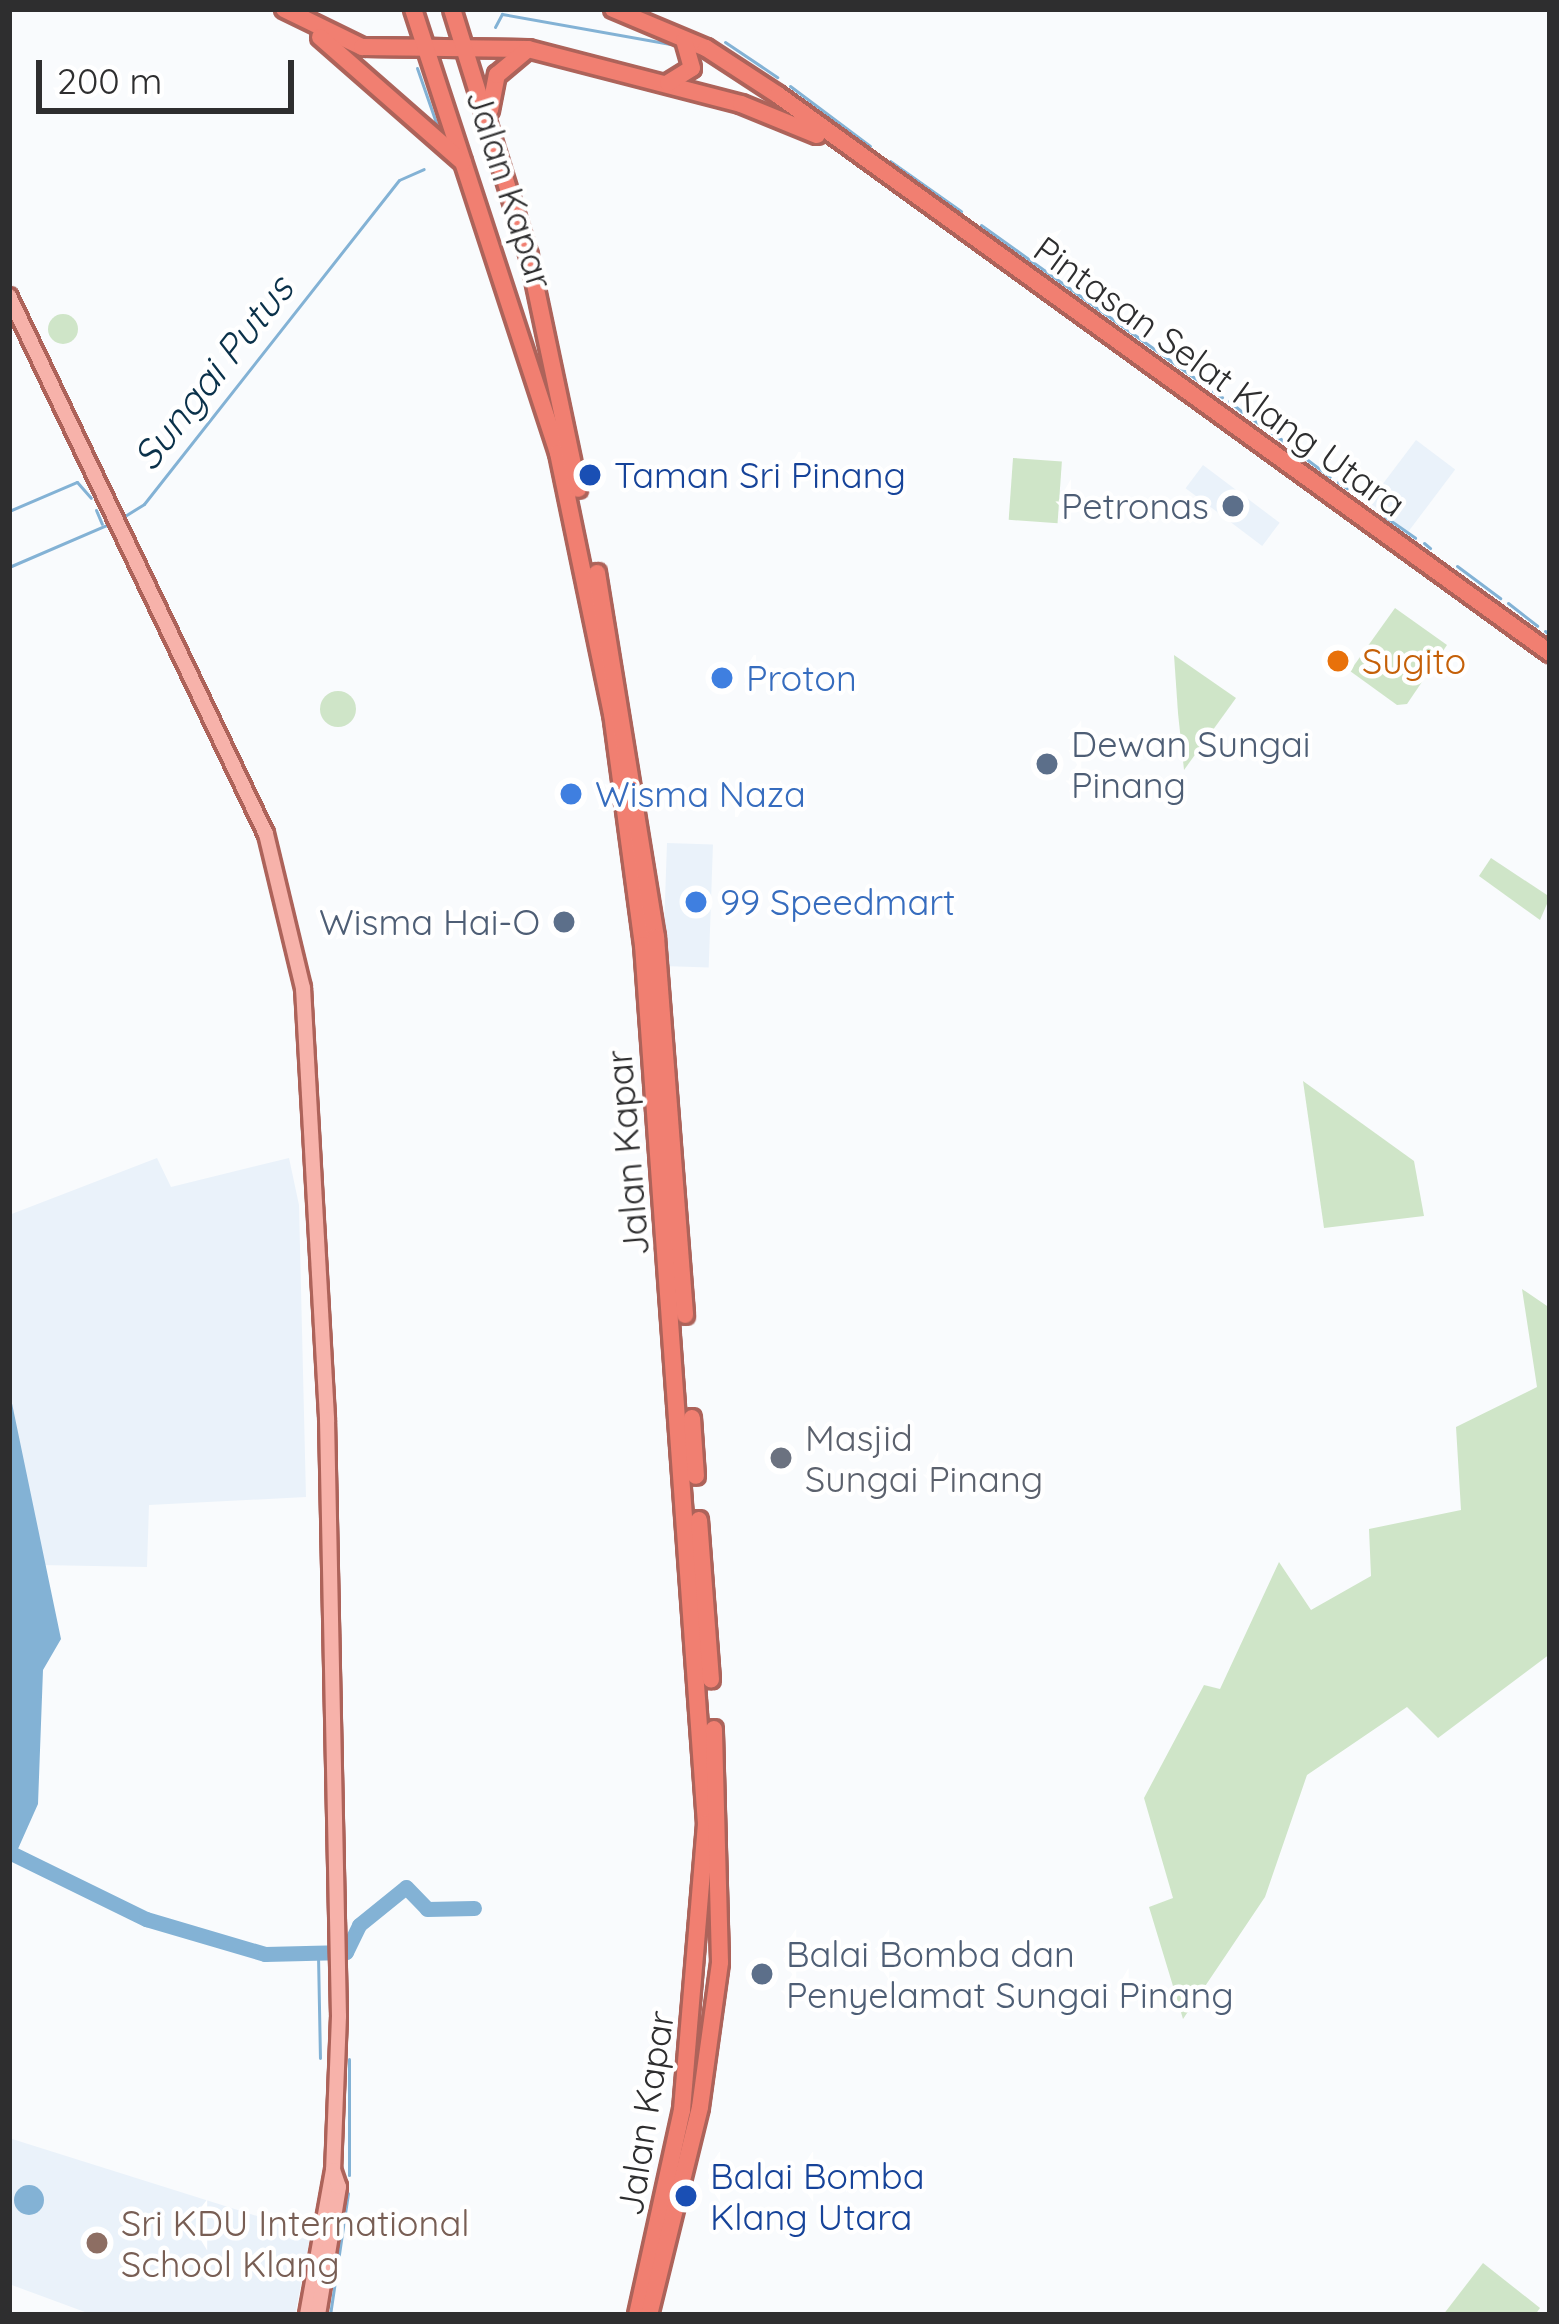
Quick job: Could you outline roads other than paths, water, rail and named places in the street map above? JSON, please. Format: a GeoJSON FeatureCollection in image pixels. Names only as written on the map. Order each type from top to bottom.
{"type":"FeatureCollection","features":[{"type":"Feature","properties":{"kind":"highway","name":"Pintasan Selat Klang Utara"},"geometry":{"type":"LineString","coordinates":[[284,9],[362,47],[431,50],[466,44],[528,49],[668,83],[782,118],[852,152]]}},
{"type":"Feature","properties":{"kind":"highway","name":"Jalan Kapar"},"geometry":{"type":"LineString","coordinates":[[413,9],[431,50],[541,388],[585,569],[640,918],[665,1203],[706,1850],[682,2110],[637,2315]]}},
{"type":"Feature","properties":{"kind":"highway","name":"Jalan Kapar"},"geometry":{"type":"LineString","coordinates":[[452,9],[529,256],[630,744],[677,1162],[722,1921],[700,2108],[649,2315]]}},
{"type":"Feature","properties":{"kind":"highway","name":"Pintasan Selat Klang Utara"},"geometry":{"type":"LineString","coordinates":[[614,9],[674,32],[727,62],[1550,653]]}},
{"type":"Feature","properties":{"kind":"highway"},"geometry":{"type":"LineString","coordinates":[[302,21],[467,167]]}},
{"type":"Feature","properties":{"kind":"highway"},"geometry":{"type":"LineString","coordinates":[[668,83],[687,76],[695,59],[674,32]]}},
{"type":"Feature","properties":{"kind":"highway"},"geometry":{"type":"LineString","coordinates":[[489,118],[497,75],[528,49]]}},
{"type":"Feature","properties":{"kind":"highway"},"geometry":{"type":"LineString","coordinates":[[718,99],[699,75],[707,62],[727,62]]}},
{"type":"Feature","properties":{"kind":"highway"},"geometry":{"type":"LineString","coordinates":[[446,95],[455,78],[480,87]]}},
{"type":"Feature","properties":{"kind":"main road"},"geometry":{"type":"LineString","coordinates":[[9,296],[266,834],[303,988],[327,1419],[338,1975],[333,2170],[307,2315]]}},
{"type":"Feature","properties":{"kind":"main road"},"geometry":{"type":"LineString","coordinates":[[318,2315],[339,2187],[333,2170]]}},
{"type":"Feature","properties":{"kind":"water"},"geometry":{"type":"Polygon","coordinates":[[[9,1389],[61,1639],[43,1670],[38,1804],[9,1869],[9,1389]]]}},
{"type":"Feature","properties":{"kind":"water"},"geometry":{"type":"Polygon","coordinates":[[[29,2185],[44,2200],[29,2215],[14,2200],[29,2185]]]}},
{"type":"Feature","properties":{"kind":"waterway"},"geometry":{"type":"LineString","coordinates":[[495,27],[502,14],[670,44]]}},
{"type":"Feature","properties":{"kind":"waterway"},"geometry":{"type":"LineString","coordinates":[[725,42],[777,77]]}},
{"type":"Feature","properties":{"kind":"waterway"},"geometry":{"type":"LineString","coordinates":[[417,68],[439,131]]}},
{"type":"Feature","properties":{"kind":"waterway"},"geometry":{"type":"LineString","coordinates":[[790,86],[870,146]]}},
{"type":"Feature","properties":{"kind":"waterway"},"geometry":{"type":"LineString","coordinates":[[890,161],[961,211]]}},
{"type":"Feature","properties":{"kind":"waterway","name":"Sungai Putus"},"geometry":{"type":"LineString","coordinates":[[120,519],[144,504],[399,180],[424,169]]}},
{"type":"Feature","properties":{"kind":"waterway"},"geometry":{"type":"LineString","coordinates":[[981,225],[1199,381]]}},
{"type":"Feature","properties":{"kind":"waterway"},"geometry":{"type":"LineString","coordinates":[[1213,391],[1222,397]]}},
{"type":"Feature","properties":{"kind":"waterway"},"geometry":{"type":"LineString","coordinates":[[1229,401],[1242,412]]}},
{"type":"Feature","properties":{"kind":"waterway"},"geometry":{"type":"LineString","coordinates":[[1251,418],[1299,452]]}},
{"type":"Feature","properties":{"kind":"waterway"},"geometry":{"type":"LineString","coordinates":[[1305,458],[1330,477]]}},
{"type":"Feature","properties":{"kind":"waterway"},"geometry":{"type":"LineString","coordinates":[[9,511],[77,482],[91,498]]}},
{"type":"Feature","properties":{"kind":"waterway"},"geometry":{"type":"LineString","coordinates":[[1338,482],[1347,488]]}},
{"type":"Feature","properties":{"kind":"waterway"},"geometry":{"type":"LineString","coordinates":[[96,510],[102,524]]}},
{"type":"Feature","properties":{"kind":"waterway"},"geometry":{"type":"LineString","coordinates":[[1384,516],[1415,538]]}},
{"type":"Feature","properties":{"kind":"waterway","name":"Sungai Putus"},"geometry":{"type":"LineString","coordinates":[[9,567],[111,523]]}},
{"type":"Feature","properties":{"kind":"waterway"},"geometry":{"type":"LineString","coordinates":[[1424,543],[1430,548]]}},
{"type":"Feature","properties":{"kind":"waterway"},"geometry":{"type":"LineString","coordinates":[[1457,566],[1500,598]]}},
{"type":"Feature","properties":{"kind":"waterway"},"geometry":{"type":"LineString","coordinates":[[1508,603],[1537,626]]}},
{"type":"Feature","properties":{"kind":"waterway"},"geometry":{"type":"LineString","coordinates":[[1545,631],[1550,635]]}},
{"type":"Feature","properties":{"kind":"waterway"},"geometry":{"type":"LineString","coordinates":[[9,1852],[146,1919],[265,1954],[346,1952],[359,1925],[406,1887],[427,1909],[474,1908]]}},
{"type":"Feature","properties":{"kind":"waterway"},"geometry":{"type":"LineString","coordinates":[[318,1955],[320,2058]]}},
{"type":"Feature","properties":{"kind":"waterway"},"geometry":{"type":"LineString","coordinates":[[349,2059],[349,2175]]}},
{"type":"Feature","properties":{"kind":"waterway"},"geometry":{"type":"LineString","coordinates":[[330,2315],[348,2193]]}},
{"type":"Feature","properties":{"kind":"place","name":"Taman Sri Pinang"},"geometry":{"type":"Point","coordinates":[590,475]}},
{"type":"Feature","properties":{"kind":"place","name":"Petronas"},"geometry":{"type":"Point","coordinates":[1233,506]}},
{"type":"Feature","properties":{"kind":"place","name":"Sugito"},"geometry":{"type":"Point","coordinates":[1338,661]}},
{"type":"Feature","properties":{"kind":"place","name":"Proton"},"geometry":{"type":"Point","coordinates":[722,678]}},
{"type":"Feature","properties":{"kind":"place","name":"Dewan Sungai Pinang"},"geometry":{"type":"Point","coordinates":[1047,764]}},
{"type":"Feature","properties":{"kind":"place","name":"Wisma Naza"},"geometry":{"type":"Point","coordinates":[571,794]}},
{"type":"Feature","properties":{"kind":"place","name":"99 Speedmart"},"geometry":{"type":"Point","coordinates":[696,902]}},
{"type":"Feature","properties":{"kind":"place","name":"Wisma Hai-O"},"geometry":{"type":"Point","coordinates":[564,922]}},
{"type":"Feature","properties":{"kind":"place","name":"Masjid Sungai Pinang"},"geometry":{"type":"Point","coordinates":[781,1458]}},
{"type":"Feature","properties":{"kind":"place","name":"Balai Bomba dan Penyelamat Sungai Pinang"},"geometry":{"type":"Point","coordinates":[762,1974]}},
{"type":"Feature","properties":{"kind":"place","name":"Balai Bomba Klang Utara"},"geometry":{"type":"Point","coordinates":[686,2196]}},
{"type":"Feature","properties":{"kind":"place","name":"Sri KDU International School Klang"},"geometry":{"type":"Point","coordinates":[97,2243]}}]}
